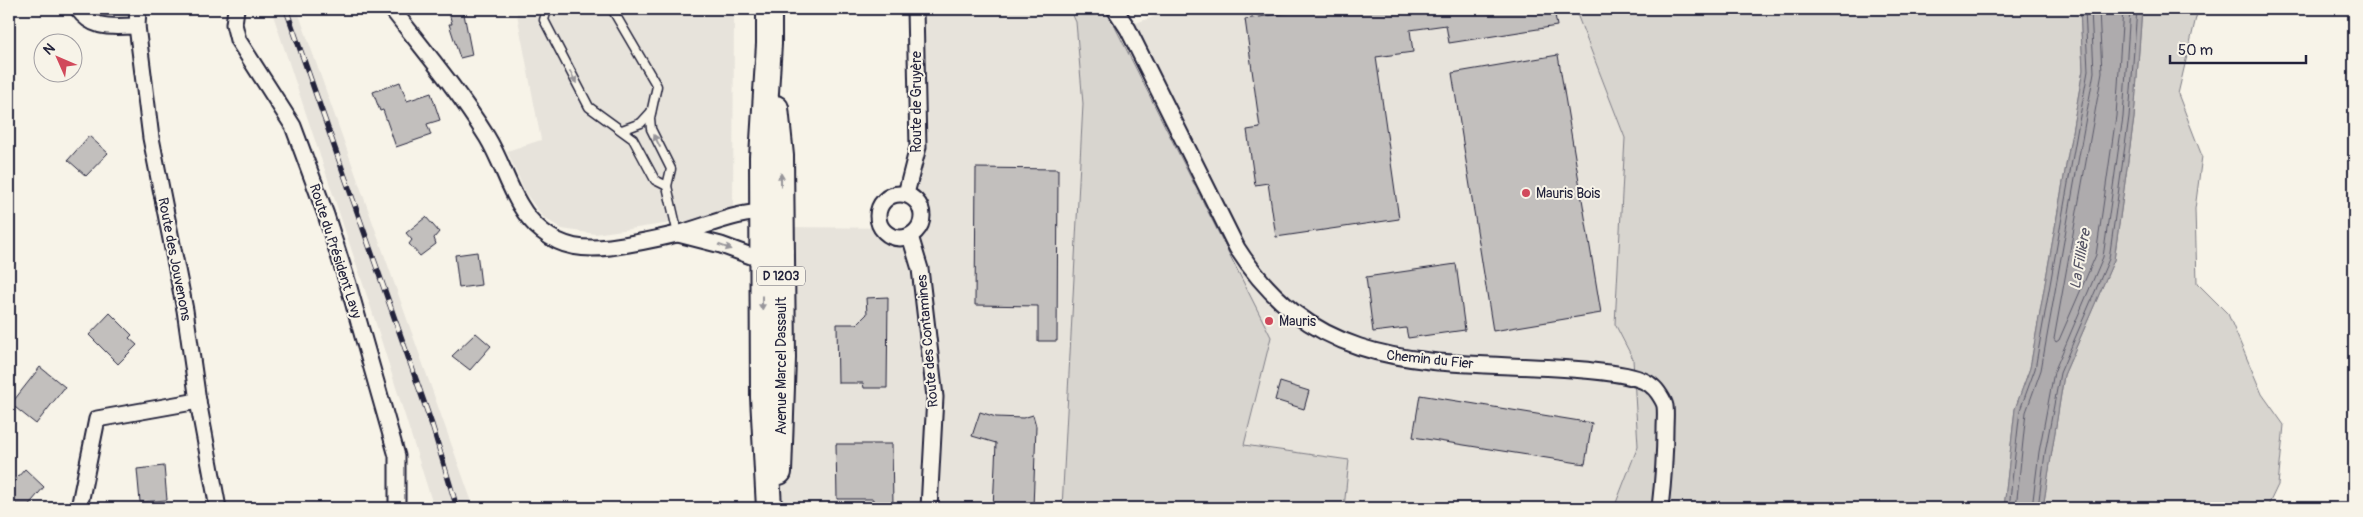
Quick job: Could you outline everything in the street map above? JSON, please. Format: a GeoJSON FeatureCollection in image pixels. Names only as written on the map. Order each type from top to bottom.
{"type":"FeatureCollection","features":[{"type":"Feature","properties":{"kind":"main road","name":"Avenue Marcel Dassault"},"geometry":{"type":"LineString","coordinates":[[769,9],[769,44],[762,157],[772,212],[772,260],[763,396],[769,508]]}},
{"type":"Feature","properties":{"kind":"main road","name":"Avenue Marcel Dassault"},"geometry":{"type":"LineString","coordinates":[[772,260],[783,358],[781,448],[776,508]]}},
{"type":"Feature","properties":{"kind":"street"},"geometry":{"type":"LineString","coordinates":[[78,9],[87,20],[94,24],[138,26]]}},
{"type":"Feature","properties":{"kind":"street","name":"Route des Jouvenons"},"geometry":{"type":"LineString","coordinates":[[138,9],[138,26],[151,138],[185,310],[198,401],[218,508]]}},
{"type":"Feature","properties":{"kind":"street","name":"Route du Président Lavy"},"geometry":{"type":"LineString","coordinates":[[236,9],[234,24],[238,40],[293,126],[303,149],[348,284],[397,456],[397,508]]}},
{"type":"Feature","properties":{"kind":"street"},"geometry":{"type":"LineString","coordinates":[[392,9],[470,112],[488,140],[522,210],[541,230],[562,244],[585,249],[611,247],[678,234],[723,219],[772,212]]}},
{"type":"Feature","properties":{"kind":"street","name":"Route de Gruyère"},"geometry":{"type":"LineString","coordinates":[[906,194],[918,148],[915,9]]}},
{"type":"Feature","properties":{"kind":"street","name":"Chemin du Fier"},"geometry":{"type":"LineString","coordinates":[[1115,9],[1128,29],[1237,248],[1253,273],[1282,303],[1315,327],[1338,339],[1387,356],[1430,362],[1536,366],[1593,371],[1631,377],[1653,386],[1665,404],[1665,465],[1660,508]]}},
{"type":"Feature","properties":{"kind":"street"},"geometry":{"type":"LineString","coordinates":[[894,194],[906,194],[919,203],[922,213],[921,224],[910,236],[899,238],[889,236],[881,228],[878,219],[878,208],[884,200],[894,194]]}},
{"type":"Feature","properties":{"kind":"street"},"geometry":{"type":"LineString","coordinates":[[678,234],[772,260]]}},
{"type":"Feature","properties":{"kind":"street","name":"Route des Contamines"},"geometry":{"type":"LineString","coordinates":[[910,236],[920,269],[935,397],[929,508]]}},
{"type":"Feature","properties":{"kind":"street"},"geometry":{"type":"LineString","coordinates":[[79,508],[97,419],[198,401]]}},
{"type":"Feature","properties":{"kind":"lane"},"geometry":{"type":"LineString","coordinates":[[547,9],[544,20],[589,107],[632,139],[656,180],[667,186]]}},
{"type":"Feature","properties":{"kind":"lane"},"geometry":{"type":"LineString","coordinates":[[612,9],[658,86],[652,111],[651,130],[671,169],[667,186],[678,234]]}},
{"type":"Feature","properties":{"kind":"lane"},"geometry":{"type":"LineString","coordinates":[[622,130],[641,123],[652,111]]}},
{"type":"Feature","properties":{"kind":"shaded area"},"geometry":{"type":"Polygon","coordinates":[[[271,9],[297,9],[474,508],[434,508],[371,308],[271,9]]]}},
{"type":"Feature","properties":{"kind":"shaded area"},"geometry":{"type":"Polygon","coordinates":[[[516,9],[734,9],[733,214],[595,234],[562,229],[543,217],[526,194],[507,151],[541,140],[516,9]]]}},
{"type":"Feature","properties":{"kind":"shaded area"},"geometry":{"type":"Polygon","coordinates":[[[917,9],[1070,9],[1076,22],[1083,104],[1062,508],[775,508],[768,227],[918,228],[917,9]]]}},
{"type":"Feature","properties":{"kind":"shaded area"},"geometry":{"type":"Polygon","coordinates":[[[1070,9],[1106,9],[1271,337],[1244,445],[1349,460],[1344,508],[1062,508],[1083,104],[1076,22],[1070,9]]]}},
{"type":"Feature","properties":{"kind":"shaded area"},"geometry":{"type":"Polygon","coordinates":[[[1191,9],[1575,9],[1625,138],[1615,324],[1633,359],[1638,446],[1614,508],[1344,508],[1349,460],[1244,445],[1271,337],[1118,29],[1165,13],[1191,9]]]}},
{"type":"Feature","properties":{"kind":"shaded area"},"geometry":{"type":"Polygon","coordinates":[[[1575,9],[2080,9],[2083,70],[2030,368],[2015,409],[2004,508],[1614,508],[1638,446],[1633,359],[1615,324],[1625,138],[1575,9]]]}},
{"type":"Feature","properties":{"kind":"shaded area"},"geometry":{"type":"Polygon","coordinates":[[[2142,9],[2198,9],[2178,94],[2202,156],[2195,209],[2197,283],[2228,314],[2262,394],[2284,425],[2278,485],[2267,508],[2043,508],[2064,375],[2114,260],[2134,118],[2142,9]]]}},
{"type":"Feature","properties":{"kind":"water","name":"La Fillière"},"geometry":{"type":"Polygon","coordinates":[[[2080,9],[2142,9],[2134,118],[2114,260],[2064,375],[2043,508],[2004,508],[2015,409],[2030,368],[2083,70],[2080,9]]]}},
{"type":"Feature","properties":{"kind":"building"},"geometry":{"type":"Polygon","coordinates":[[[448,9],[463,9],[472,55],[460,58],[449,24],[452,24],[448,9]]]}},
{"type":"Feature","properties":{"kind":"building"},"geometry":{"type":"Polygon","coordinates":[[[1316,9],[1554,9],[1557,26],[1449,43],[1446,25],[1410,30],[1413,52],[1376,57],[1399,219],[1276,237],[1268,183],[1255,185],[1247,130],[1260,128],[1245,19],[1316,9]]]}},
{"type":"Feature","properties":{"kind":"building"},"geometry":{"type":"Polygon","coordinates":[[[1558,55],[1601,313],[1493,331],[1452,73],[1558,55]]]}},
{"type":"Feature","properties":{"kind":"building"},"geometry":{"type":"Polygon","coordinates":[[[400,82],[407,101],[431,93],[440,120],[427,124],[431,135],[396,147],[383,110],[380,111],[373,92],[400,82]]]}},
{"type":"Feature","properties":{"kind":"building"},"geometry":{"type":"Polygon","coordinates":[[[89,136],[108,153],[86,176],[68,160],[89,136]]]}},
{"type":"Feature","properties":{"kind":"building"},"geometry":{"type":"Polygon","coordinates":[[[976,168],[1058,169],[1057,341],[1038,341],[1038,306],[975,305],[976,168]]]}},
{"type":"Feature","properties":{"kind":"building"},"geometry":{"type":"Polygon","coordinates":[[[426,217],[439,232],[434,238],[436,244],[420,256],[409,244],[412,240],[406,233],[426,217]]]}},
{"type":"Feature","properties":{"kind":"building"},"geometry":{"type":"Polygon","coordinates":[[[477,252],[481,285],[459,288],[455,255],[477,252]]]}},
{"type":"Feature","properties":{"kind":"building"},"geometry":{"type":"Polygon","coordinates":[[[1456,264],[1465,330],[1408,338],[1406,328],[1373,332],[1366,277],[1456,264]]]}},
{"type":"Feature","properties":{"kind":"building"},"geometry":{"type":"Polygon","coordinates":[[[888,297],[887,388],[864,388],[863,383],[838,383],[837,324],[857,324],[867,314],[866,298],[888,297]]]}},
{"type":"Feature","properties":{"kind":"building"},"geometry":{"type":"Polygon","coordinates":[[[110,313],[132,335],[129,338],[137,345],[118,364],[89,335],[110,313]]]}},
{"type":"Feature","properties":{"kind":"building"},"geometry":{"type":"Polygon","coordinates":[[[476,333],[491,346],[470,370],[452,356],[476,333]]]}},
{"type":"Feature","properties":{"kind":"building"},"geometry":{"type":"Polygon","coordinates":[[[40,367],[65,387],[36,424],[11,404],[40,367]]]}},
{"type":"Feature","properties":{"kind":"building"},"geometry":{"type":"Polygon","coordinates":[[[1280,382],[1309,391],[1304,409],[1275,400],[1280,382]]]}},
{"type":"Feature","properties":{"kind":"building"},"geometry":{"type":"Polygon","coordinates":[[[1420,395],[1592,423],[1585,464],[1413,437],[1420,395]]]}},
{"type":"Feature","properties":{"kind":"building"},"geometry":{"type":"Polygon","coordinates":[[[980,412],[996,417],[1023,418],[1033,415],[1036,426],[1033,508],[993,508],[996,443],[972,436],[980,412]]]}},
{"type":"Feature","properties":{"kind":"building"},"geometry":{"type":"Polygon","coordinates":[[[836,444],[892,444],[893,507],[873,507],[873,499],[837,499],[836,444]]]}},
{"type":"Feature","properties":{"kind":"building"},"geometry":{"type":"Polygon","coordinates":[[[164,466],[167,500],[140,502],[137,469],[164,466]]]}},
{"type":"Feature","properties":{"kind":"building"},"geometry":{"type":"Polygon","coordinates":[[[25,469],[44,487],[26,508],[15,508],[9,503],[9,487],[25,469]]]}},
{"type":"Feature","properties":{"kind":"railway"},"geometry":{"type":"LineString","coordinates":[[286,9],[432,425],[457,508]]}},
{"type":"Feature","properties":{"kind":"place","name":"Mauris Bois"},"geometry":{"type":"Point","coordinates":[1526,193]}},
{"type":"Feature","properties":{"kind":"place","name":"Mauris"},"geometry":{"type":"Point","coordinates":[1269,321]}}]}
